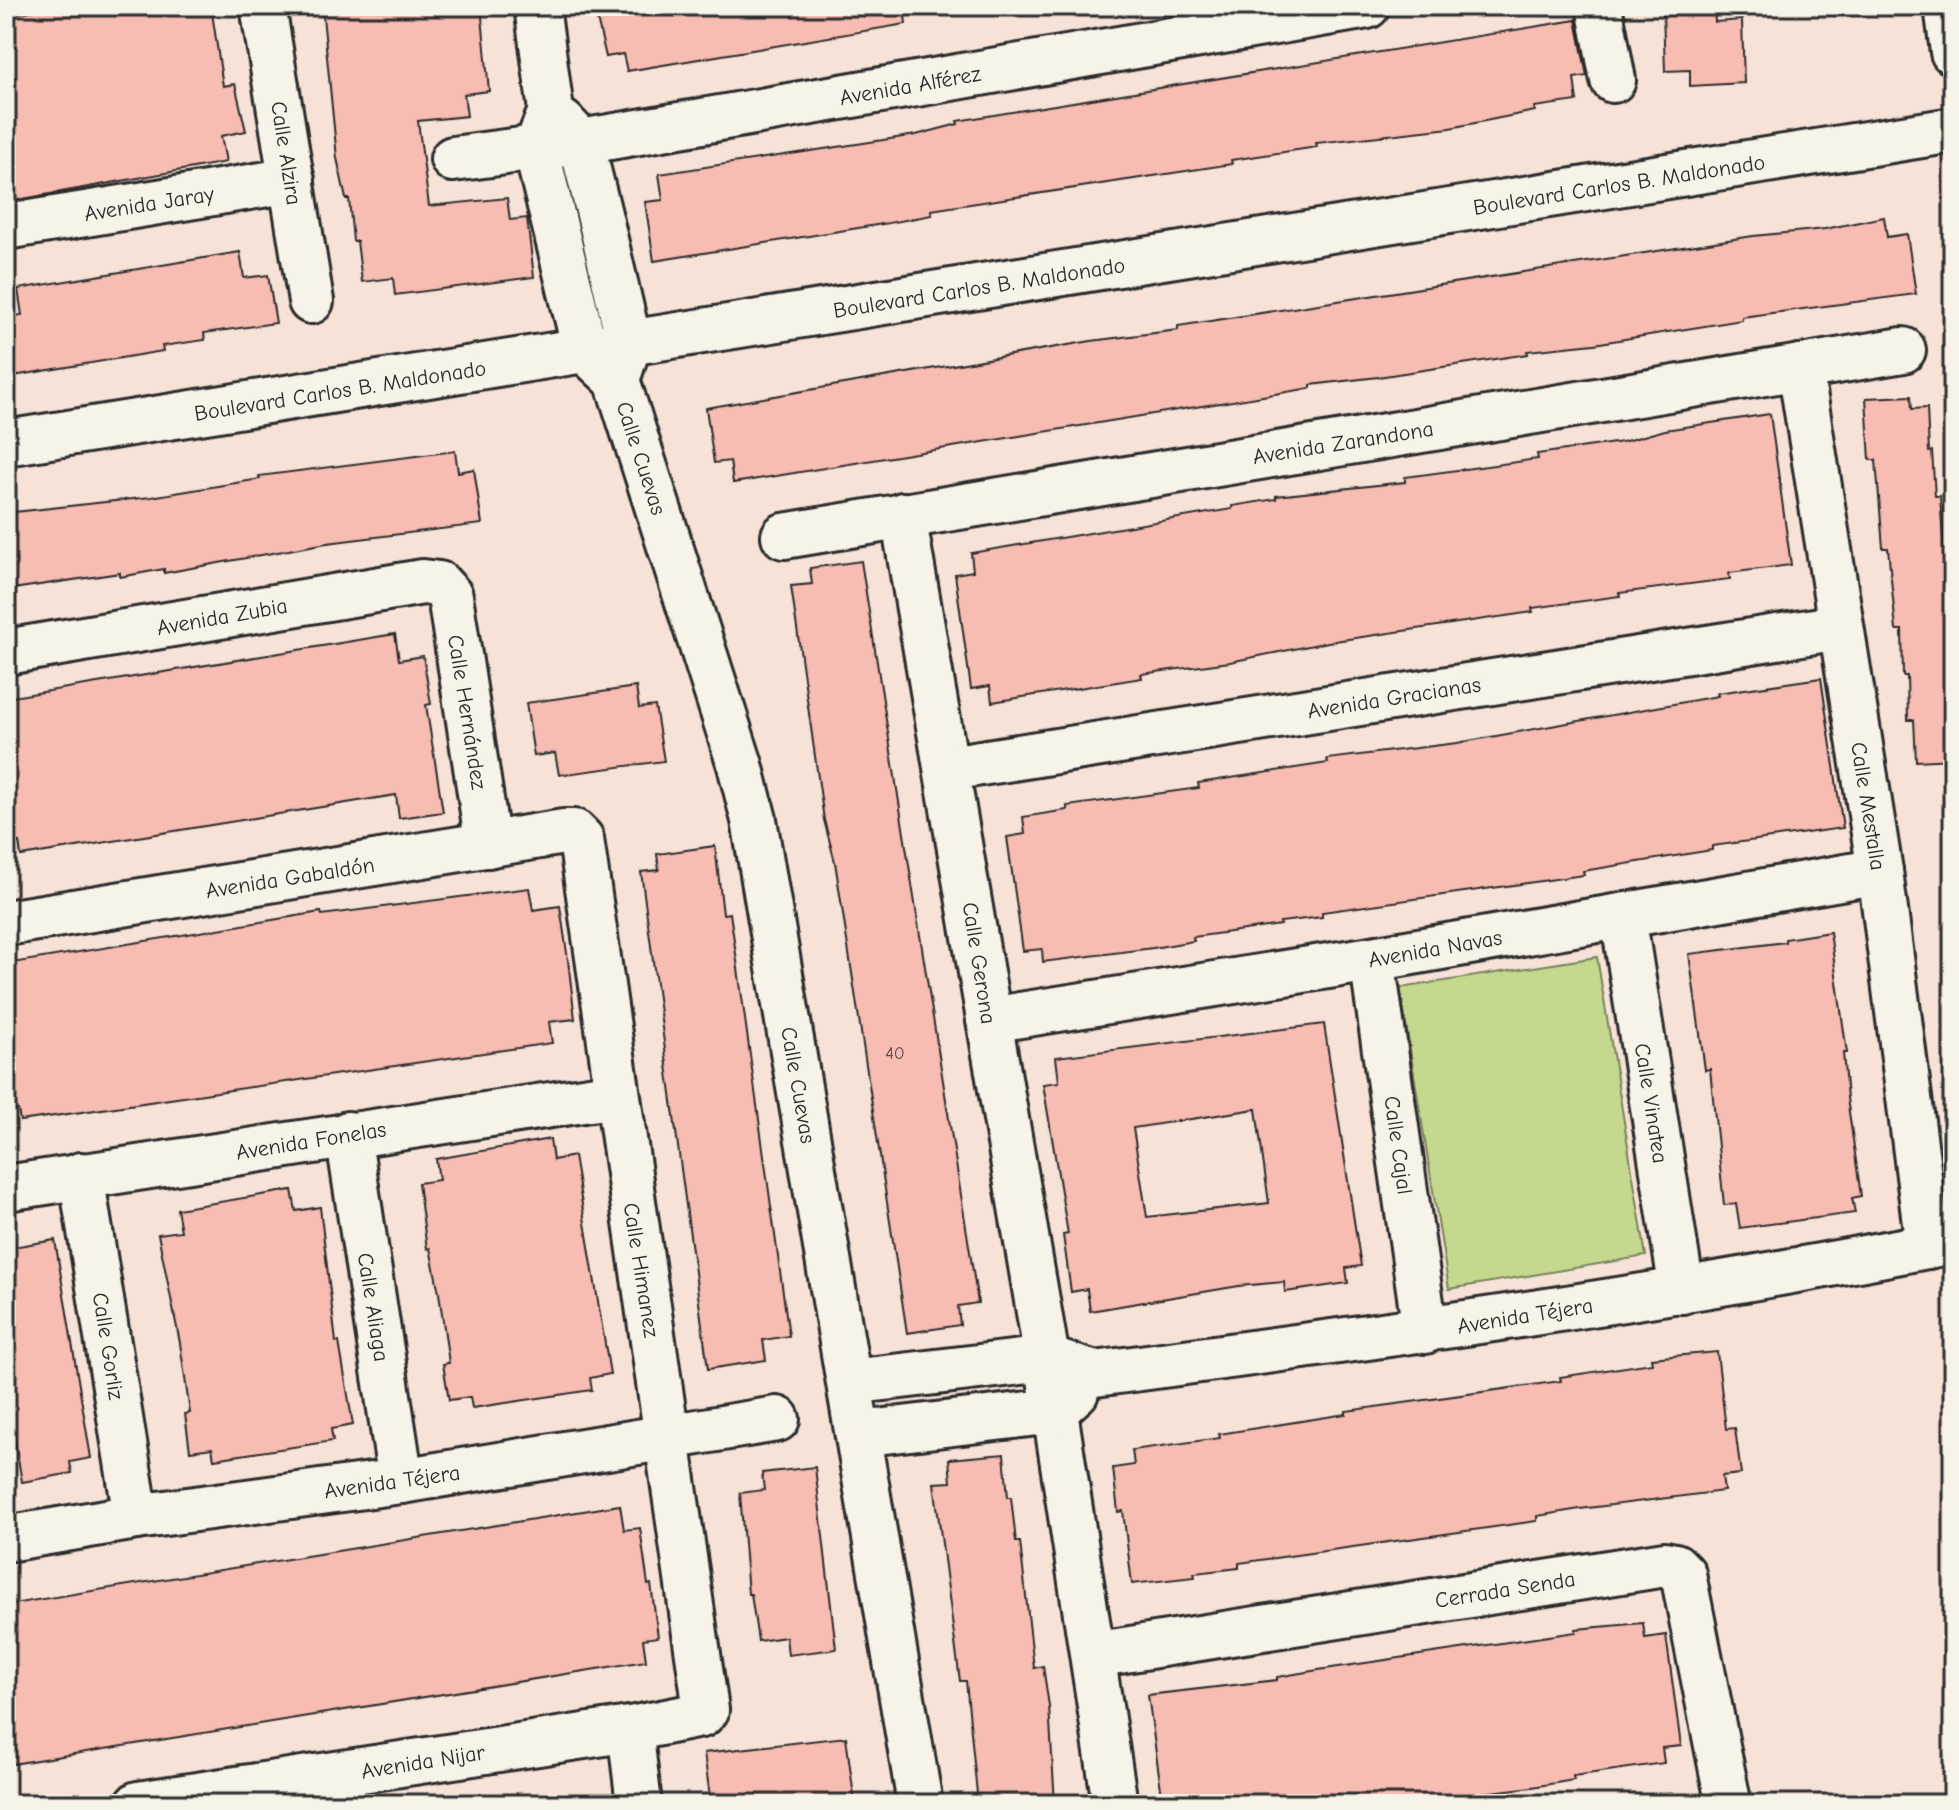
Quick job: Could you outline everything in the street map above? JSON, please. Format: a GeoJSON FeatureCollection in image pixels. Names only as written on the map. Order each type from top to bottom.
{"type":"FeatureCollection","features":[{"type":"Feature","properties":{"kind":"street","name":"Calle Alzira"},"geometry":{"type":"LineString","coordinates":[[263,6],[311,301]]}},
{"type":"Feature","properties":{"kind":"street"},"geometry":{"type":"LineString","coordinates":[[537,6],[544,130],[585,350]]}},
{"type":"Feature","properties":{"kind":"street","name":"Avenida Alférez"},"geometry":{"type":"LineString","coordinates":[[453,159],[544,130],[581,142],[1367,6]]}},
{"type":"Feature","properties":{"kind":"street"},"geometry":{"type":"LineString","coordinates":[[1599,6],[1613,80]]}},
{"type":"Feature","properties":{"kind":"street"},"geometry":{"type":"LineString","coordinates":[[1947,6],[1953,52]]}},
{"type":"Feature","properties":{"kind":"street","name":"Boulevard Carlos B. Maldonado"},"geometry":{"type":"LineString","coordinates":[[6,443],[585,350],[623,362],[1953,130]]}},
{"type":"Feature","properties":{"kind":"street","name":"Calle Cuevas"},"geometry":{"type":"LineString","coordinates":[[581,142],[623,362],[754,820],[920,1804]]}},
{"type":"Feature","properties":{"kind":"street","name":"Avenida Jaray"},"geometry":{"type":"LineString","coordinates":[[6,227],[292,180]]}},
{"type":"Feature","properties":{"kind":"street","name":"Avenida Zarandona"},"geometry":{"type":"LineString","coordinates":[[784,536],[1903,350]]}},
{"type":"Feature","properties":{"kind":"street","name":"Calle Mestalla"},"geometry":{"type":"LineString","coordinates":[[1800,367],[1940,1243]]}},
{"type":"Feature","properties":{"kind":"street","name":"Calle Gerona"},"geometry":{"type":"LineString","coordinates":[[903,515],[949,768],[1055,1411]]}},
{"type":"Feature","properties":{"kind":"street","name":"Avenida Zubia"},"geometry":{"type":"LineString","coordinates":[[6,652],[423,582],[439,584]]}},
{"type":"Feature","properties":{"kind":"street","name":"Calle Hernández"},"geometry":{"type":"LineString","coordinates":[[439,584],[450,596],[488,845]]}},
{"type":"Feature","properties":{"kind":"street","name":"Avenida Gracianas"},"geometry":{"type":"LineString","coordinates":[[949,768],[1840,627]]}},
{"type":"Feature","properties":{"kind":"street","name":"Avenida Gabaldón"},"geometry":{"type":"LineString","coordinates":[[6,923],[574,832]]}},
{"type":"Feature","properties":{"kind":"street","name":"Calle Himanez"},"geometry":{"type":"LineString","coordinates":[[574,832],[581,839],[706,1710]]}},
{"type":"Feature","properties":{"kind":"street","name":"Avenida Navas"},"geometry":{"type":"LineString","coordinates":[[989,1020],[1372,959],[1880,871]]}},
{"type":"Feature","properties":{"kind":"street","name":"Calle Vinatea"},"geometry":{"type":"LineString","coordinates":[[1623,916],[1682,1291]]}},
{"type":"Feature","properties":{"kind":"street","name":"Calle Cajal"},"geometry":{"type":"LineString","coordinates":[[1372,959],[1425,1331]]}},
{"type":"Feature","properties":{"kind":"street","name":"Avenida Fonelas"},"geometry":{"type":"LineString","coordinates":[[6,1188],[616,1095]]}},
{"type":"Feature","properties":{"kind":"street","name":"Calle Aliaga"},"geometry":{"type":"LineString","coordinates":[[348,1134],[401,1481]]}},
{"type":"Feature","properties":{"kind":"street","name":"Calle Gorliz"},"geometry":{"type":"LineString","coordinates":[[81,1175],[136,1517]]}},
{"type":"Feature","properties":{"kind":"street","name":"Avenida Téjera"},"geometry":{"type":"LineString","coordinates":[[850,1382],[1047,1359],[1095,1374],[1425,1331],[1682,1291],[1940,1243]]}},
{"type":"Feature","properties":{"kind":"street"},"geometry":{"type":"LineString","coordinates":[[859,1434],[1055,1411],[1095,1374]]}},
{"type":"Feature","properties":{"kind":"street"},"geometry":{"type":"LineString","coordinates":[[1055,1411],[1115,1804]]}},
{"type":"Feature","properties":{"kind":"street","name":"Avenida Téjera"},"geometry":{"type":"LineString","coordinates":[[6,1539],[136,1517],[401,1481],[777,1419]]}},
{"type":"Feature","properties":{"kind":"street","name":"Cerrada Senda"},"geometry":{"type":"LineString","coordinates":[[1093,1655],[1665,1564],[1675,1566],[1683,1574],[1727,1796],[1725,1804]]}},
{"type":"Feature","properties":{"kind":"street","name":"Avenida Nijar"},"geometry":{"type":"LineString","coordinates":[[138,1804],[630,1729],[701,1715],[706,1710]]}},
{"type":"Feature","properties":{"kind":"street"},"geometry":{"type":"LineString","coordinates":[[630,1729],[639,1804]]}},
{"type":"Feature","properties":{"kind":"green space"},"geometry":{"type":"Polygon","coordinates":[[[1597,957],[1646,1256],[1449,1289],[1400,988],[1597,957]]]}},
{"type":"Feature","properties":{"kind":"building"},"geometry":{"type":"Polygon","coordinates":[[[59,6],[211,6],[223,86],[235,84],[246,131],[221,136],[226,162],[6,202],[6,15],[59,6]]]}},
{"type":"Feature","properties":{"kind":"building"},"geometry":{"type":"Polygon","coordinates":[[[322,6],[481,6],[489,91],[464,94],[467,116],[418,121],[429,206],[507,198],[510,220],[527,218],[534,277],[395,295],[393,278],[362,282],[357,241],[353,241],[349,199],[346,199],[337,158],[322,6]]]}},
{"type":"Feature","properties":{"kind":"building"},"geometry":{"type":"Polygon","coordinates":[[[594,6],[904,6],[906,24],[627,71],[623,54],[606,57],[594,6]]]}},
{"type":"Feature","properties":{"kind":"building"},"geometry":{"type":"Polygon","coordinates":[[[1714,8],[1715,22],[1742,20],[1744,83],[1690,86],[1690,70],[1665,71],[1663,11],[1714,8]]]}},
{"type":"Feature","properties":{"kind":"building"},"geometry":{"type":"Polygon","coordinates":[[[1576,20],[1587,76],[1574,78],[1577,101],[1534,107],[1535,111],[1450,128],[1316,143],[1317,147],[1231,160],[1232,164],[931,210],[932,215],[889,223],[654,261],[645,202],[663,200],[659,174],[916,135],[958,124],[957,121],[1576,20]]]}},
{"type":"Feature","properties":{"kind":"building"},"geometry":{"type":"Polygon","coordinates":[[[1884,217],[1887,237],[1907,234],[1916,294],[1742,317],[1742,320],[1594,344],[1527,351],[1528,354],[1311,385],[1311,388],[733,483],[730,461],[714,463],[706,408],[1091,341],[1178,330],[1178,326],[1753,236],[1825,229],[1884,217]]]}},
{"type":"Feature","properties":{"kind":"building"},"geometry":{"type":"Polygon","coordinates":[[[240,252],[244,278],[268,275],[276,323],[204,333],[205,340],[162,346],[163,351],[13,376],[6,317],[22,315],[18,289],[240,252]]]}},
{"type":"Feature","properties":{"kind":"building"},"geometry":{"type":"Polygon","coordinates":[[[1911,396],[1912,409],[1927,408],[1935,496],[1940,496],[1946,580],[1952,580],[1953,759],[1916,761],[1914,720],[1908,720],[1907,676],[1903,676],[1902,630],[1896,630],[1888,548],[1883,548],[1876,460],[1870,460],[1866,398],[1911,396]]]}},
{"type":"Feature","properties":{"kind":"building"},"geometry":{"type":"Polygon","coordinates":[[[1770,414],[1791,565],[1729,573],[1730,579],[1619,593],[1620,596],[1532,608],[1533,612],[1328,642],[1230,662],[1141,674],[1142,678],[992,702],[990,686],[971,689],[955,574],[973,571],[971,553],[1232,509],[1232,506],[1276,499],[1276,496],[1405,482],[1405,477],[1538,459],[1537,454],[1622,442],[1665,430],[1770,414]]]}},
{"type":"Feature","properties":{"kind":"building"},"geometry":{"type":"Polygon","coordinates":[[[455,451],[458,472],[474,469],[482,524],[327,543],[164,573],[164,569],[120,577],[120,573],[6,590],[6,513],[151,497],[260,479],[259,476],[455,451]]]}},
{"type":"Feature","properties":{"kind":"building"},"geometry":{"type":"Polygon","coordinates":[[[861,561],[978,1303],[958,1306],[960,1325],[907,1333],[835,862],[824,820],[791,586],[812,584],[810,568],[861,561]]]}},
{"type":"Feature","properties":{"kind":"building"},"geometry":{"type":"Polygon","coordinates":[[[395,634],[399,660],[423,656],[431,704],[426,705],[443,812],[399,818],[396,795],[21,856],[19,842],[6,844],[6,698],[395,634]]]}},
{"type":"Feature","properties":{"kind":"building"},"geometry":{"type":"Polygon","coordinates":[[[1821,678],[1843,828],[1712,846],[1712,850],[1583,871],[1584,875],[1322,912],[1322,917],[1193,937],[1194,941],[1153,948],[1043,962],[1042,949],[1023,951],[1007,837],[1025,834],[1023,817],[1067,810],[1067,806],[1199,788],[1198,783],[1328,763],[1327,759],[1457,743],[1718,696],[1717,693],[1821,678]]]}},
{"type":"Feature","properties":{"kind":"building"},"geometry":{"type":"Polygon","coordinates":[[[636,687],[639,708],[655,706],[664,761],[559,775],[555,753],[534,756],[526,703],[636,687]]]}},
{"type":"Feature","properties":{"kind":"building"},"geometry":{"type":"Polygon","coordinates":[[[715,846],[723,914],[730,913],[789,1336],[763,1340],[766,1360],[708,1369],[641,872],[659,870],[657,854],[715,846]]]}},
{"type":"Feature","properties":{"kind":"building"},"geometry":{"type":"Polygon","coordinates":[[[529,888],[533,910],[560,906],[575,1019],[549,1022],[552,1043],[20,1121],[18,1110],[6,1111],[6,964],[321,912],[322,915],[529,888]]]}},
{"type":"Feature","properties":{"kind":"building"},"geometry":{"type":"Polygon","coordinates":[[[1830,932],[1847,1053],[1843,1053],[1847,1098],[1861,1196],[1852,1198],[1855,1213],[1740,1228],[1736,1204],[1724,1205],[1710,1069],[1705,1070],[1689,954],[1785,942],[1785,939],[1830,932]]]}},
{"type":"Feature","properties":{"kind":"building"},"geometry":{"type":"Polygon","coordinates":[[[1324,1024],[1361,1266],[1346,1268],[1348,1283],[1285,1292],[1284,1282],[1239,1286],[1090,1311],[1087,1289],[1071,1292],[1063,1235],[1068,1234],[1043,1084],[1059,1082],[1056,1057],[1324,1024]],[[1256,1109],[1133,1128],[1147,1217],[1269,1203],[1256,1109]]]}},
{"type":"Feature","properties":{"kind":"building"},"geometry":{"type":"Polygon","coordinates":[[[550,1139],[553,1160],[574,1156],[610,1374],[590,1378],[592,1390],[472,1408],[470,1397],[449,1400],[443,1364],[449,1363],[439,1293],[430,1248],[427,1249],[418,1183],[439,1180],[436,1159],[550,1139]]]}},
{"type":"Feature","properties":{"kind":"building"},"geometry":{"type":"Polygon","coordinates":[[[292,1190],[296,1211],[320,1207],[336,1342],[339,1342],[353,1425],[331,1429],[333,1441],[214,1459],[212,1448],[190,1451],[185,1414],[190,1413],[180,1343],[158,1234],[181,1231],[177,1209],[292,1190]]]}},
{"type":"Feature","properties":{"kind":"building"},"geometry":{"type":"Polygon","coordinates":[[[55,1240],[91,1458],[70,1462],[72,1473],[22,1482],[12,1424],[6,1425],[6,1248],[55,1240]]]}},
{"type":"Feature","properties":{"kind":"building"},"geometry":{"type":"Polygon","coordinates":[[[1717,1352],[1726,1429],[1735,1428],[1741,1474],[1722,1476],[1724,1491],[1580,1509],[1537,1516],[1537,1521],[1239,1563],[1239,1568],[1194,1573],[1195,1577],[1132,1584],[1123,1511],[1118,1512],[1113,1468],[1134,1465],[1132,1450],[1220,1438],[1219,1434],[1346,1414],[1346,1411],[1561,1381],[1560,1377],[1652,1363],[1651,1358],[1717,1352]]]}},
{"type":"Feature","properties":{"kind":"building"},"geometry":{"type":"Polygon","coordinates":[[[1004,1454],[1016,1542],[1020,1542],[1034,1668],[1043,1666],[1049,1706],[1055,1804],[978,1804],[966,1681],[960,1681],[934,1483],[951,1482],[949,1459],[1004,1454]]]}},
{"type":"Feature","properties":{"kind":"building"},"geometry":{"type":"Polygon","coordinates":[[[815,1467],[836,1649],[788,1655],[786,1637],[758,1641],[751,1594],[748,1594],[740,1493],[764,1490],[762,1473],[815,1467]]]}},
{"type":"Feature","properties":{"kind":"building"},"geometry":{"type":"Polygon","coordinates":[[[620,1505],[624,1530],[640,1528],[648,1585],[651,1584],[658,1637],[643,1639],[646,1661],[6,1765],[6,1605],[620,1505]]]}},
{"type":"Feature","properties":{"kind":"building"},"geometry":{"type":"Polygon","coordinates":[[[1643,1623],[1645,1638],[1666,1635],[1681,1746],[1662,1748],[1664,1763],[1573,1776],[1574,1780],[1532,1787],[1393,1804],[1163,1804],[1148,1695],[1277,1680],[1277,1677],[1318,1670],[1576,1632],[1576,1629],[1643,1623]]]}},
{"type":"Feature","properties":{"kind":"building"},"geometry":{"type":"Polygon","coordinates":[[[846,1737],[855,1804],[711,1804],[704,1753],[846,1737]]]}}]}
